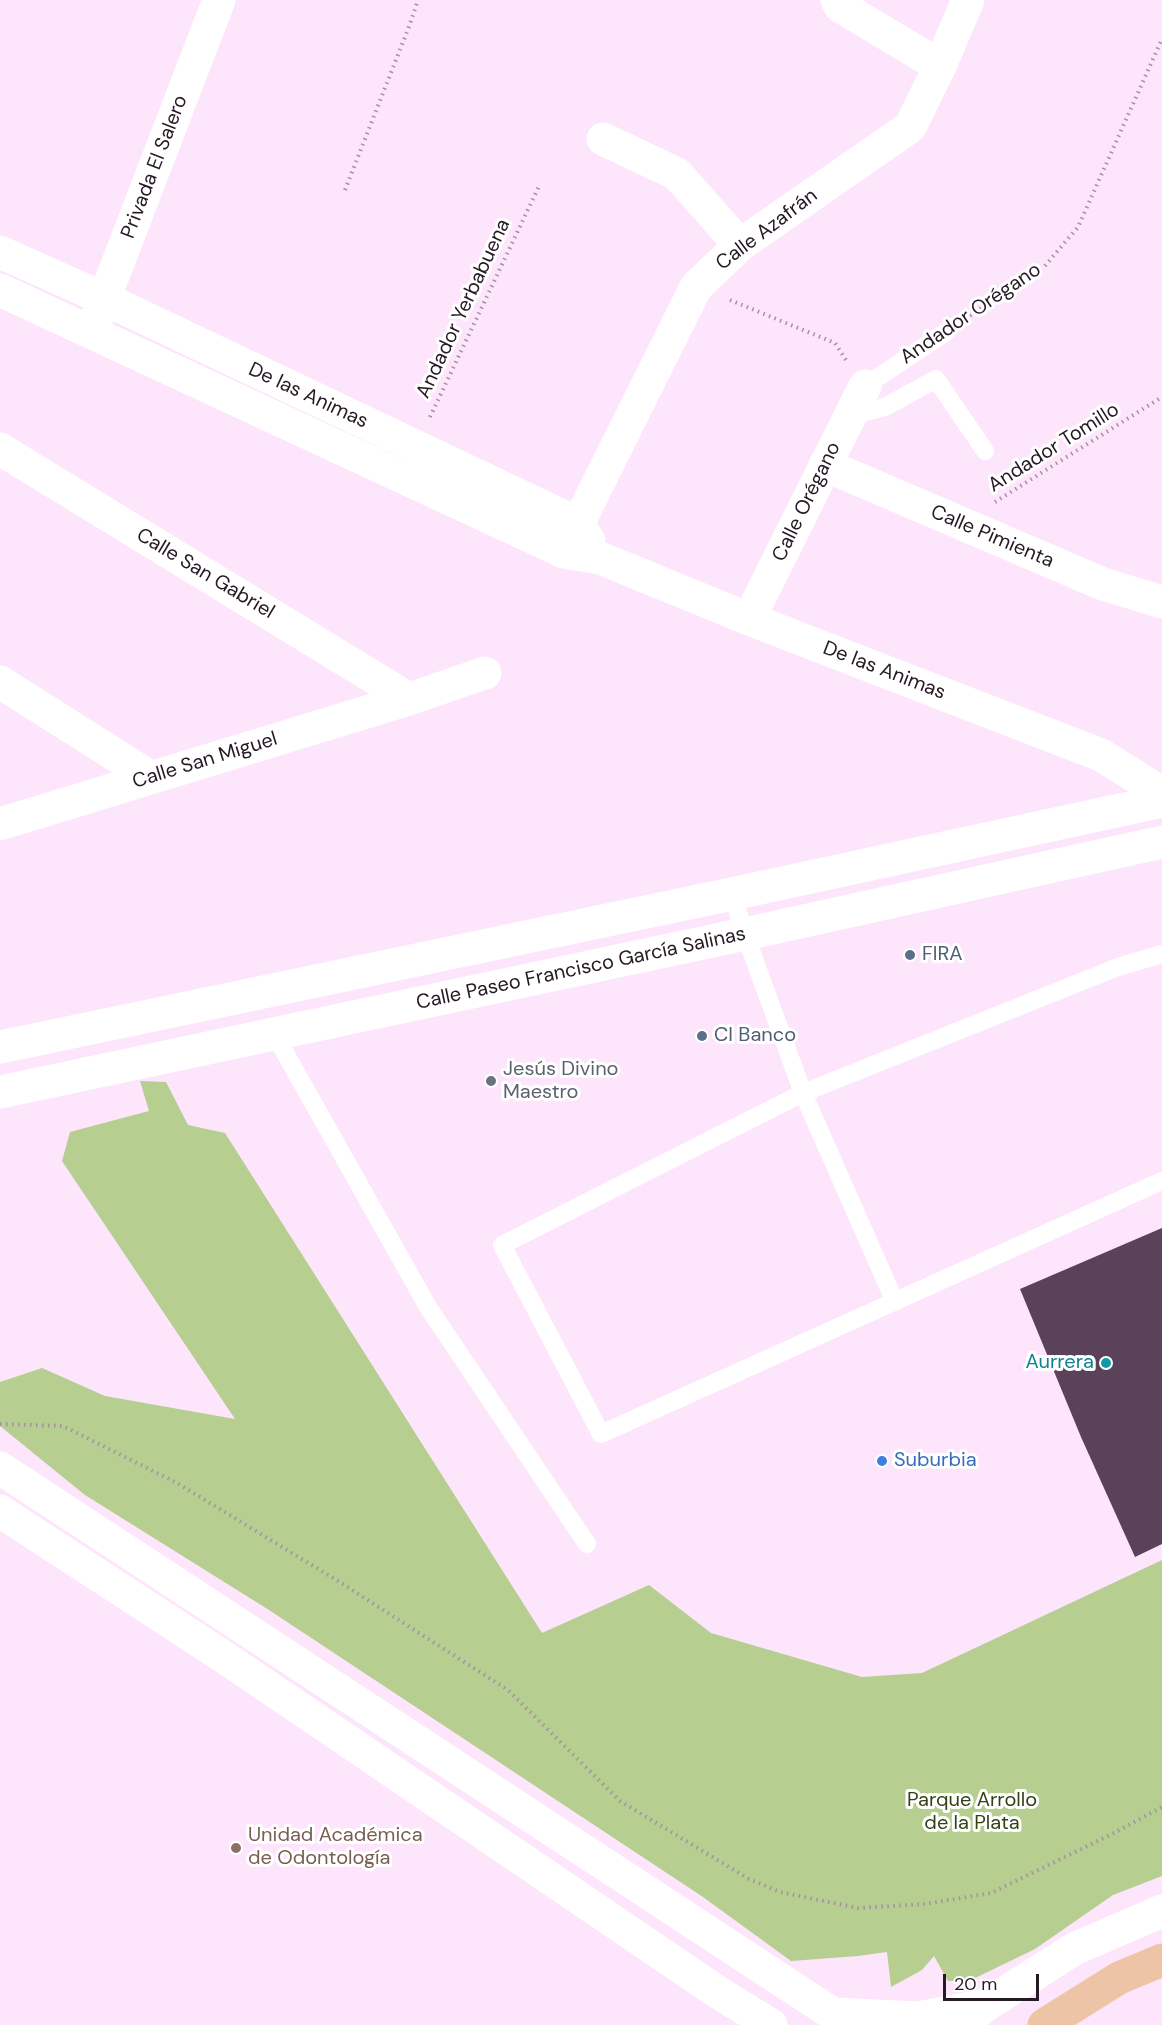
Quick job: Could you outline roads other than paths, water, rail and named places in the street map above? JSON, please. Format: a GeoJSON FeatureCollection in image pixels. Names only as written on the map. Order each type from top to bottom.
{"type":"FeatureCollection","features":[{"type":"Feature","properties":{"kind":"main road"},"geometry":{"type":"LineString","coordinates":[[1044,2025],[1119,1978],[1162,1960]]}},
{"type":"Feature","properties":{"kind":"street","name":"Privada El Salero"},"geometry":{"type":"LineString","coordinates":[[91,333],[219,0]]}},
{"type":"Feature","properties":{"kind":"street"},"geometry":{"type":"LineString","coordinates":[[837,0],[840,6],[940,66]]}},
{"type":"Feature","properties":{"kind":"street","name":"Calle Azafrán"},"geometry":{"type":"LineString","coordinates":[[570,538],[696,286],[740,245],[910,127],[940,66],[968,0]]}},
{"type":"Feature","properties":{"kind":"street"},"geometry":{"type":"LineString","coordinates":[[603,139],[677,174],[740,245]]}},
{"type":"Feature","properties":{"kind":"street","name":"De las Animas"},"geometry":{"type":"LineString","coordinates":[[0,252],[105,299],[415,447],[600,558],[749,619],[1101,755],[1162,794]]}},
{"type":"Feature","properties":{"kind":"street","name":"De las Animas"},"geometry":{"type":"LineString","coordinates":[[0,290],[91,333],[570,538]]}},
{"type":"Feature","properties":{"kind":"street","name":"Calle Orégano"},"geometry":{"type":"LineString","coordinates":[[749,619],[865,386]]}},
{"type":"Feature","properties":{"kind":"street","name":"Calle San Gabriel"},"geometry":{"type":"LineString","coordinates":[[0,449],[410,699]]}},
{"type":"Feature","properties":{"kind":"street","name":"Calle Pimienta"},"geometry":{"type":"LineString","coordinates":[[825,465],[1103,584],[1162,602]]}},
{"type":"Feature","properties":{"kind":"street","name":"Calle San Miguel"},"geometry":{"type":"LineString","coordinates":[[0,824],[410,699],[485,673]]}},
{"type":"Feature","properties":{"kind":"street"},"geometry":{"type":"LineString","coordinates":[[0,682],[150,777]]}},
{"type":"Feature","properties":{"kind":"street"},"geometry":{"type":"LineString","coordinates":[[0,1047],[732,894],[1162,801]]}},
{"type":"Feature","properties":{"kind":"street","name":"Calle Paseo Francisco García Salinas"},"geometry":{"type":"LineString","coordinates":[[0,1092],[745,934],[1162,842]]}},
{"type":"Feature","properties":{"kind":"street"},"geometry":{"type":"LineString","coordinates":[[0,1468],[833,2014],[918,2018],[986,2005]]}},
{"type":"Feature","properties":{"kind":"street"},"geometry":{"type":"LineString","coordinates":[[0,1511],[227,1659],[709,1986],[771,2025]]}},
{"type":"Feature","properties":{"kind":"street"},"geometry":{"type":"LineString","coordinates":[[961,2025],[986,2005],[1074,1949],[1162,1911]]}},
{"type":"Feature","properties":{"kind":"lane","name":"Andador Orégano"},"geometry":{"type":"LineString","coordinates":[[865,386],[946,332]]}},
{"type":"Feature","properties":{"kind":"lane"},"geometry":{"type":"LineString","coordinates":[[850,416],[885,407],[936,379],[985,451]]}},
{"type":"Feature","properties":{"kind":"lane"},"geometry":{"type":"LineString","coordinates":[[732,894],[803,1093],[895,1302]]}},
{"type":"Feature","properties":{"kind":"lane"},"geometry":{"type":"LineString","coordinates":[[1162,954],[1118,967],[803,1093],[502,1245],[601,1434],[1162,1181]]}},
{"type":"Feature","properties":{"kind":"lane"},"geometry":{"type":"LineString","coordinates":[[275,1035],[428,1307],[587,1544]]}},
{"type":"Feature","properties":{"kind":"place","name":"FIRA"},"geometry":{"type":"Point","coordinates":[910,955]}},
{"type":"Feature","properties":{"kind":"place","name":"CI Banco"},"geometry":{"type":"Point","coordinates":[702,1036]}},
{"type":"Feature","properties":{"kind":"place","name":"Jesús Divino Maestro"},"geometry":{"type":"Point","coordinates":[491,1081]}},
{"type":"Feature","properties":{"kind":"place","name":"Aurrera"},"geometry":{"type":"Point","coordinates":[1106,1363]}},
{"type":"Feature","properties":{"kind":"place","name":"Suburbia"},"geometry":{"type":"Point","coordinates":[882,1461]}},
{"type":"Feature","properties":{"kind":"place","name":"Unidad Académica de Odontología"},"geometry":{"type":"Point","coordinates":[236,1848]}},
{"type":"Feature","properties":{"kind":"park label","name":"Parque Arrollo de la Plata"},"geometry":{"type":"Point","coordinates":[972,1812]}}]}
